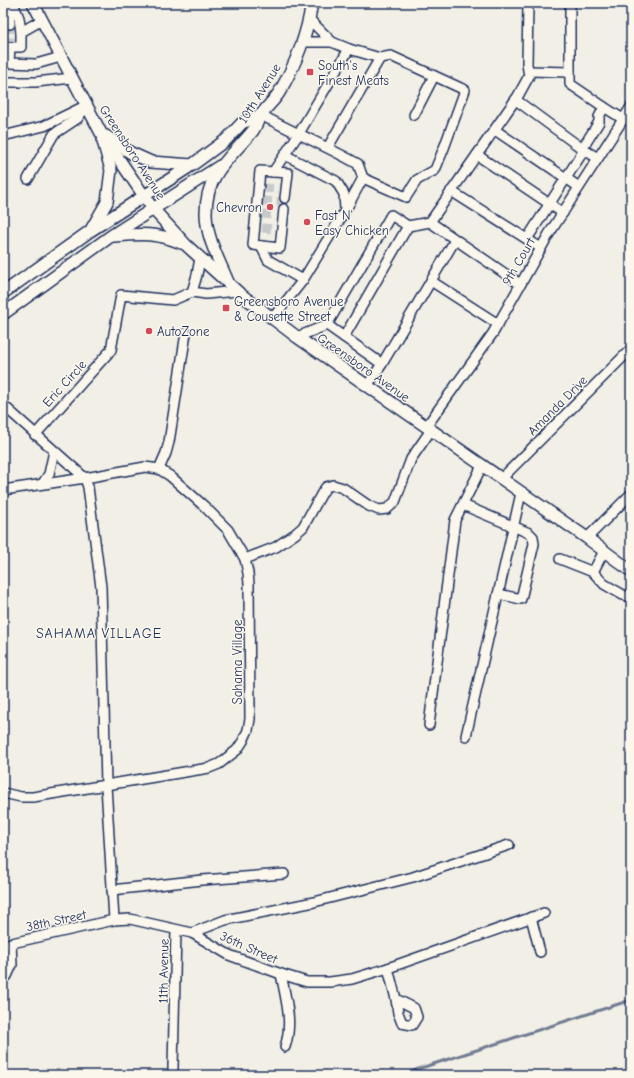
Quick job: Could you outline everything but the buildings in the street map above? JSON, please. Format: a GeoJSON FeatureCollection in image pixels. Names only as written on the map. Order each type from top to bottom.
{"type":"FeatureCollection","features":[{"type":"Feature","properties":{"kind":"main road","name":"Greensboro Avenue"},"geometry":{"type":"LineString","coordinates":[[33,3],[101,133],[153,209],[186,246],[233,288],[272,319],[428,429],[587,538],[631,571]]}},
{"type":"Feature","properties":{"kind":"main road","name":"10th Avenue"},"geometry":{"type":"LineString","coordinates":[[221,166],[252,132],[261,115],[273,102],[280,91],[302,42],[312,3]]}},
{"type":"Feature","properties":{"kind":"main road"},"geometry":{"type":"LineString","coordinates":[[3,293],[90,231],[192,165],[226,140],[242,124],[261,115]]}},
{"type":"Feature","properties":{"kind":"main road"},"geometry":{"type":"LineString","coordinates":[[101,133],[131,153],[151,162],[192,165]]}},
{"type":"Feature","properties":{"kind":"main road"},"geometry":{"type":"LineString","coordinates":[[90,231],[108,202],[111,170],[101,133]]}},
{"type":"Feature","properties":{"kind":"main road"},"geometry":{"type":"LineString","coordinates":[[3,314],[111,236],[221,166]]}},
{"type":"Feature","properties":{"kind":"main road"},"geometry":{"type":"LineString","coordinates":[[221,166],[209,192],[206,212],[209,235],[233,288]]}},
{"type":"Feature","properties":{"kind":"main road"},"geometry":{"type":"LineString","coordinates":[[111,236],[154,234],[168,237],[186,246]]}},
{"type":"Feature","properties":{"kind":"street"},"geometry":{"type":"LineString","coordinates":[[297,337],[327,325],[391,215],[408,226],[430,222],[516,100],[529,71],[527,64],[528,3]]}},
{"type":"Feature","properties":{"kind":"street"},"geometry":{"type":"LineString","coordinates":[[570,3],[570,84],[623,120]]}},
{"type":"Feature","properties":{"kind":"street"},"geometry":{"type":"LineString","coordinates":[[8,5],[10,24]]}},
{"type":"Feature","properties":{"kind":"street"},"geometry":{"type":"LineString","coordinates":[[8,5],[19,18],[21,32],[21,47],[8,46],[9,63],[23,73],[72,78]]}},
{"type":"Feature","properties":{"kind":"street"},"geometry":{"type":"LineString","coordinates":[[261,115],[358,164],[363,178],[406,197],[417,180],[435,170],[465,90],[391,56],[380,58],[349,50],[332,42],[309,19]]}},
{"type":"Feature","properties":{"kind":"street"},"geometry":{"type":"LineString","coordinates":[[21,32],[42,20]]}},
{"type":"Feature","properties":{"kind":"street"},"geometry":{"type":"LineString","coordinates":[[302,42],[332,42]]}},
{"type":"Feature","properties":{"kind":"street"},"geometry":{"type":"LineString","coordinates":[[273,172],[298,135],[349,50]]}},
{"type":"Feature","properties":{"kind":"street"},"geometry":{"type":"LineString","coordinates":[[3,82],[23,73],[36,64],[61,57]]}},
{"type":"Feature","properties":{"kind":"street"},"geometry":{"type":"LineString","coordinates":[[328,148],[380,58]]}},
{"type":"Feature","properties":{"kind":"street"},"geometry":{"type":"LineString","coordinates":[[529,71],[570,72]]}},
{"type":"Feature","properties":{"kind":"street"},"geometry":{"type":"LineString","coordinates":[[414,115],[434,76]]}},
{"type":"Feature","properties":{"kind":"street"},"geometry":{"type":"LineString","coordinates":[[516,100],[583,150],[598,158]]}},
{"type":"Feature","properties":{"kind":"street"},"geometry":{"type":"LineString","coordinates":[[3,136],[44,126],[86,105]]}},
{"type":"Feature","properties":{"kind":"street"},"geometry":{"type":"LineString","coordinates":[[28,179],[54,134],[78,118],[86,105]]}},
{"type":"Feature","properties":{"kind":"street"},"geometry":{"type":"LineString","coordinates":[[527,239],[583,150],[599,122],[599,117],[604,107]]}},
{"type":"Feature","properties":{"kind":"street","name":"9th Court"},"geometry":{"type":"LineString","coordinates":[[245,558],[276,547],[295,534],[303,527],[322,493],[326,488],[333,485],[343,488],[369,506],[379,510],[387,509],[394,502],[411,459],[428,429],[498,324],[563,212],[631,107]]}},
{"type":"Feature","properties":{"kind":"street"},"geometry":{"type":"LineString","coordinates":[[494,130],[579,187]]}},
{"type":"Feature","properties":{"kind":"street"},"geometry":{"type":"LineString","coordinates":[[285,155],[336,181],[344,194],[345,211]]}},
{"type":"Feature","properties":{"kind":"street"},"geometry":{"type":"LineString","coordinates":[[477,155],[563,212]]}},
{"type":"Feature","properties":{"kind":"street"},"geometry":{"type":"LineString","coordinates":[[281,213],[278,230],[280,248],[252,245],[258,227],[261,188],[260,171],[288,173],[283,192]]}},
{"type":"Feature","properties":{"kind":"street"},"geometry":{"type":"LineString","coordinates":[[272,319],[303,280],[345,211],[363,178]]}},
{"type":"Feature","properties":{"kind":"street"},"geometry":{"type":"LineString","coordinates":[[451,192],[541,248]]}},
{"type":"Feature","properties":{"kind":"street"},"geometry":{"type":"LineString","coordinates":[[430,222],[520,284]]}},
{"type":"Feature","properties":{"kind":"street"},"geometry":{"type":"LineString","coordinates":[[344,337],[408,226]]}},
{"type":"Feature","properties":{"kind":"street"},"geometry":{"type":"LineString","coordinates":[[367,386],[382,364],[455,240]]}},
{"type":"Feature","properties":{"kind":"street"},"geometry":{"type":"LineString","coordinates":[[261,246],[268,260],[303,280]]}},
{"type":"Feature","properties":{"kind":"street"},"geometry":{"type":"LineString","coordinates":[[200,258],[192,292],[206,294],[233,288]]}},
{"type":"Feature","properties":{"kind":"street"},"geometry":{"type":"LineString","coordinates":[[431,281],[498,324]]}},
{"type":"Feature","properties":{"kind":"street","name":"Eric Circle"},"geometry":{"type":"LineString","coordinates":[[35,435],[111,350],[121,295],[174,300],[192,292]]}},
{"type":"Feature","properties":{"kind":"street"},"geometry":{"type":"LineString","coordinates":[[327,325],[382,364]]}},
{"type":"Feature","properties":{"kind":"street"},"geometry":{"type":"LineString","coordinates":[[3,490],[85,478],[145,467],[159,469],[169,442],[186,333]]}},
{"type":"Feature","properties":{"kind":"street","name":"Amanda Drive"},"geometry":{"type":"LineString","coordinates":[[500,479],[631,349]]}},
{"type":"Feature","properties":{"kind":"street"},"geometry":{"type":"LineString","coordinates":[[3,405],[85,478],[88,487],[101,587],[106,785],[114,920]]}},
{"type":"Feature","properties":{"kind":"street"},"geometry":{"type":"LineString","coordinates":[[43,483],[49,474],[54,451]]}},
{"type":"Feature","properties":{"kind":"street"},"geometry":{"type":"LineString","coordinates":[[429,725],[455,520],[482,466]]}},
{"type":"Feature","properties":{"kind":"street","name":"Sahama Village"},"geometry":{"type":"LineString","coordinates":[[3,793],[21,797],[33,797],[209,768],[229,758],[243,741],[248,730],[250,707],[249,584],[245,558],[231,534],[220,521],[171,477],[159,469]]}},
{"type":"Feature","properties":{"kind":"street"},"geometry":{"type":"LineString","coordinates":[[466,736],[521,493]]}},
{"type":"Feature","properties":{"kind":"street"},"geometry":{"type":"LineString","coordinates":[[587,538],[631,494]]}},
{"type":"Feature","properties":{"kind":"street"},"geometry":{"type":"LineString","coordinates":[[463,505],[529,533],[533,537],[534,544],[522,599],[498,594]]}},
{"type":"Feature","properties":{"kind":"street"},"geometry":{"type":"LineString","coordinates":[[593,572],[604,551]]}},
{"type":"Feature","properties":{"kind":"street"},"geometry":{"type":"LineString","coordinates":[[560,559],[593,572],[604,584],[623,595],[631,597]]}},
{"type":"Feature","properties":{"kind":"street","name":"36th Street"},"geometry":{"type":"LineString","coordinates":[[192,933],[225,920],[314,902],[413,877],[509,845]]}},
{"type":"Feature","properties":{"kind":"street"},"geometry":{"type":"LineString","coordinates":[[112,890],[202,880],[284,874]]}},
{"type":"Feature","properties":{"kind":"street","name":"36th Street"},"geometry":{"type":"LineString","coordinates":[[192,933],[229,955],[281,974],[307,982],[330,982],[352,979],[388,968],[544,913]]}},
{"type":"Feature","properties":{"kind":"street"},"geometry":{"type":"LineString","coordinates":[[531,917],[540,952]]}},
{"type":"Feature","properties":{"kind":"street","name":"11th Avenue"},"geometry":{"type":"LineString","coordinates":[[114,920],[130,919],[176,930],[173,1069]]}},
{"type":"Feature","properties":{"kind":"street","name":"38th Street"},"geometry":{"type":"LineString","coordinates":[[7,944],[114,920]]}},
{"type":"Feature","properties":{"kind":"street"},"geometry":{"type":"LineString","coordinates":[[176,930],[192,933]]}},
{"type":"Feature","properties":{"kind":"street"},"geometry":{"type":"LineString","coordinates":[[3,978],[7,976],[12,965],[7,944]]}},
{"type":"Feature","properties":{"kind":"street"},"geometry":{"type":"LineString","coordinates":[[388,968],[396,999]]}},
{"type":"Feature","properties":{"kind":"street"},"geometry":{"type":"LineString","coordinates":[[281,974],[290,1025],[285,1047]]}},
{"type":"Feature","properties":{"kind":"waterway"},"geometry":{"type":"LineString","coordinates":[[404,1075],[421,1068],[631,1000]]}},
{"type":"Feature","properties":{"kind":"tunnel"},"geometry":{"type":"LineString","coordinates":[[10,24],[10,42]]}},
{"type":"Feature","properties":{"kind":"tunnel"},"geometry":{"type":"LineString","coordinates":[[264,188],[278,189]]}},
{"type":"Feature","properties":{"kind":"tunnel"},"geometry":{"type":"LineString","coordinates":[[263,201],[285,202]]}},
{"type":"Feature","properties":{"kind":"tunnel"},"geometry":{"type":"LineString","coordinates":[[262,214],[275,215]]}},
{"type":"Feature","properties":{"kind":"tunnel"},"geometry":{"type":"LineString","coordinates":[[262,228],[274,229]]}},
{"type":"Feature","properties":{"kind":"place","name":"South's Finest Meats"},"geometry":{"type":"Point","coordinates":[310,72]}},
{"type":"Feature","properties":{"kind":"place","name":"Chevron"},"geometry":{"type":"Point","coordinates":[270,207]}},
{"type":"Feature","properties":{"kind":"place","name":"Fast N' Easy Chicken"},"geometry":{"type":"Point","coordinates":[307,222]}},
{"type":"Feature","properties":{"kind":"place","name":"Greensboro Avenue & Cousette Street"},"geometry":{"type":"Point","coordinates":[226,308]}},
{"type":"Feature","properties":{"kind":"place","name":"AutoZone"},"geometry":{"type":"Point","coordinates":[149,331]}},
{"type":"Feature","properties":{"kind":"district","name":"SAHAMA VILLAGE"},"geometry":{"type":"Point","coordinates":[99,633]}}]}
